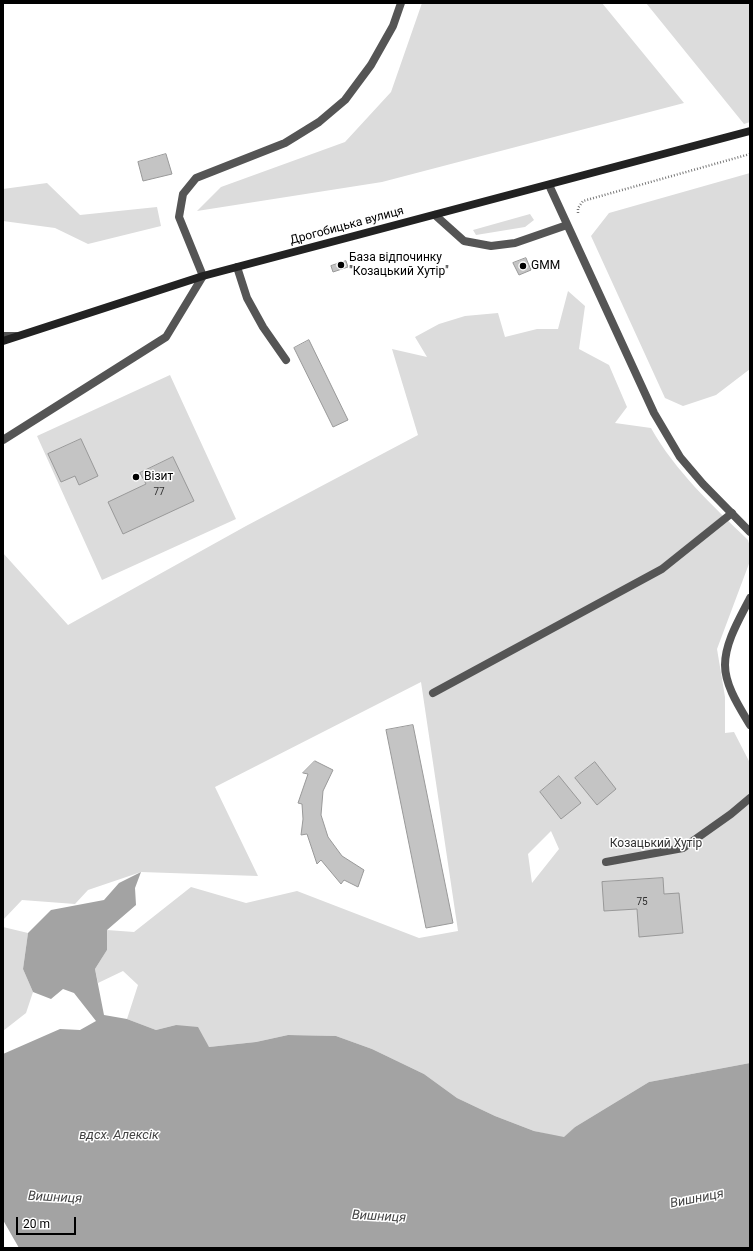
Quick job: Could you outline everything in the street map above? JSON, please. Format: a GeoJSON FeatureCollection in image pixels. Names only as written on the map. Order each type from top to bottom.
{"type":"FeatureCollection","features":[{"type":"Feature","properties":{"kind":"main road","name":"Дрогобицька вулиця"},"geometry":{"type":"LineString","coordinates":[[3,341],[203,276],[750,131]]}},
{"type":"Feature","properties":{"kind":"street"},"geometry":{"type":"LineString","coordinates":[[3,440],[166,337],[203,276],[180,217],[183,194],[196,178],[285,143],[319,122],[345,100],[371,65],[393,26],[400,3]]}},
{"type":"Feature","properties":{"kind":"street"},"geometry":{"type":"LineString","coordinates":[[548,185],[654,413],[680,457],[703,484],[750,532]]}},
{"type":"Feature","properties":{"kind":"street"},"geometry":{"type":"LineString","coordinates":[[435,215],[464,241],[491,246],[515,243],[567,225]]}},
{"type":"Feature","properties":{"kind":"street"},"geometry":{"type":"LineString","coordinates":[[237,268],[247,298],[263,327],[286,360]]}},
{"type":"Feature","properties":{"kind":"street"},"geometry":{"type":"LineString","coordinates":[[3,336],[16,336]]}},
{"type":"Feature","properties":{"kind":"street"},"geometry":{"type":"LineString","coordinates":[[433,693],[662,569],[732,512]]}},
{"type":"Feature","properties":{"kind":"street"},"geometry":{"type":"LineString","coordinates":[[750,598],[729,644],[725,666],[730,690],[750,726]]}},
{"type":"Feature","properties":{"kind":"street"},"geometry":{"type":"LineString","coordinates":[[606,862],[683,848],[731,814],[750,798]]}},
{"type":"Feature","properties":{"kind":"path"},"geometry":{"type":"LineString","coordinates":[[577,215],[578,208],[583,201],[750,154]]}},
{"type":"Feature","properties":{"kind":"green space"},"geometry":{"type":"Polygon","coordinates":[[[422,3],[602,3],[684,103],[382,182],[197,211],[221,187],[345,142],[391,92],[422,3]]]}},
{"type":"Feature","properties":{"kind":"green space"},"geometry":{"type":"Polygon","coordinates":[[[646,3],[750,3],[750,122],[744,124],[646,3]]]}},
{"type":"Feature","properties":{"kind":"green space"},"geometry":{"type":"Polygon","coordinates":[[[750,173],[750,369],[716,395],[683,406],[665,398],[591,236],[609,213],[750,173]]]}},
{"type":"Feature","properties":{"kind":"green space"},"geometry":{"type":"Polygon","coordinates":[[[47,183],[80,215],[157,207],[161,226],[88,244],[55,228],[3,221],[3,189],[47,183]]]}},
{"type":"Feature","properties":{"kind":"green space"},"geometry":{"type":"Polygon","coordinates":[[[530,214],[534,220],[525,227],[476,235],[473,230],[530,214]]]}},
{"type":"Feature","properties":{"kind":"green space"},"geometry":{"type":"Polygon","coordinates":[[[568,291],[585,306],[579,349],[609,365],[627,407],[615,423],[651,428],[671,459],[708,501],[748,540],[750,547],[750,561],[717,649],[725,697],[725,733],[734,732],[750,763],[750,1063],[649,1082],[575,1127],[564,1138],[534,1131],[495,1116],[457,1098],[424,1074],[372,1049],[336,1036],[288,1035],[256,1042],[209,1047],[176,1025],[156,1030],[127,1019],[138,985],[123,971],[98,983],[95,969],[107,950],[107,930],[134,932],[191,887],[246,903],[297,891],[419,938],[458,931],[421,682],[215,787],[258,876],[141,872],[88,890],[75,904],[22,900],[3,920],[3,553],[68,625],[246,526],[418,435],[392,349],[427,357],[415,337],[439,324],[465,316],[498,313],[505,337],[537,329],[558,329],[568,291]],[[551,831],[528,854],[532,883],[559,849],[551,831]]]}},
{"type":"Feature","properties":{"kind":"green space","name":"Візит"},"geometry":{"type":"Polygon","coordinates":[[[170,375],[236,519],[102,580],[37,436],[170,375]]]}},
{"type":"Feature","properties":{"kind":"green space"},"geometry":{"type":"Polygon","coordinates":[[[3,927],[28,933],[23,969],[33,992],[26,1013],[3,1031],[3,927]]]}},
{"type":"Feature","properties":{"kind":"water","name":"вдсх. Алексік"},"geometry":{"type":"Polygon","coordinates":[[[141,872],[135,888],[136,905],[107,930],[107,950],[95,969],[104,1015],[127,1019],[156,1030],[176,1025],[198,1027],[209,1047],[256,1042],[288,1035],[336,1036],[372,1049],[424,1074],[457,1098],[495,1116],[534,1131],[564,1137],[575,1127],[649,1082],[750,1063],[750,1248],[19,1248],[3,1220],[3,1054],[60,1029],[80,1030],[96,1021],[74,993],[63,989],[51,999],[33,992],[23,969],[28,933],[51,910],[104,900],[119,883],[141,872]]]}},
{"type":"Feature","properties":{"kind":"building"},"geometry":{"type":"Polygon","coordinates":[[[166,154],[172,174],[143,181],[138,162],[166,154]]]}},
{"type":"Feature","properties":{"kind":"building"},"geometry":{"type":"Polygon","coordinates":[[[526,258],[531,270],[519,275],[513,263],[526,258]]]}},
{"type":"Feature","properties":{"kind":"building"},"geometry":{"type":"Polygon","coordinates":[[[346,261],[348,267],[333,272],[331,266],[346,261]]]}},
{"type":"Feature","properties":{"kind":"building"},"geometry":{"type":"Polygon","coordinates":[[[309,340],[348,420],[333,427],[294,348],[309,340]]]}},
{"type":"Feature","properties":{"kind":"building"},"geometry":{"type":"Polygon","coordinates":[[[81,439],[98,476],[79,485],[75,476],[61,482],[48,454],[81,439]]]}},
{"type":"Feature","properties":{"kind":"building"},"geometry":{"type":"Polygon","coordinates":[[[173,457],[194,501],[123,534],[108,502],[146,484],[140,473],[173,457]]]}},
{"type":"Feature","properties":{"kind":"building"},"geometry":{"type":"Polygon","coordinates":[[[413,725],[453,923],[426,928],[386,730],[413,725]]]}},
{"type":"Feature","properties":{"kind":"building"},"geometry":{"type":"Polygon","coordinates":[[[315,761],[333,770],[323,791],[321,815],[328,837],[342,856],[364,870],[358,887],[344,880],[341,884],[321,860],[317,864],[307,834],[301,835],[303,819],[302,804],[298,803],[308,774],[303,773],[315,761]]]}},
{"type":"Feature","properties":{"kind":"building"},"geometry":{"type":"Polygon","coordinates":[[[595,762],[616,789],[597,805],[575,778],[595,762]]]}},
{"type":"Feature","properties":{"kind":"building"},"geometry":{"type":"Polygon","coordinates":[[[559,776],[581,803],[561,819],[540,792],[559,776]]]}},
{"type":"Feature","properties":{"kind":"building","name":"Козацький Хутір"},"geometry":{"type":"Polygon","coordinates":[[[663,878],[664,894],[679,893],[683,933],[639,937],[637,909],[604,911],[602,882],[663,878]]]}},
{"type":"Feature","properties":{"kind":"place","name":"База відпочинку \"Козацький Хутір\""},"geometry":{"type":"Point","coordinates":[341,265]}},
{"type":"Feature","properties":{"kind":"place","name":"GMM"},"geometry":{"type":"Point","coordinates":[523,266]}},
{"type":"Feature","properties":{"kind":"place","name":"Візит"},"geometry":{"type":"Point","coordinates":[136,477]}},
{"type":"Feature","properties":{"kind":"water label","name":"Вишниця"},"geometry":{"type":"Point","coordinates":[55,1198]}},
{"type":"Feature","properties":{"kind":"water label","name":"Вишниця"},"geometry":{"type":"Point","coordinates":[697,1199]}},
{"type":"Feature","properties":{"kind":"water label","name":"Вишниця"},"geometry":{"type":"Point","coordinates":[379,1217]}}]}
